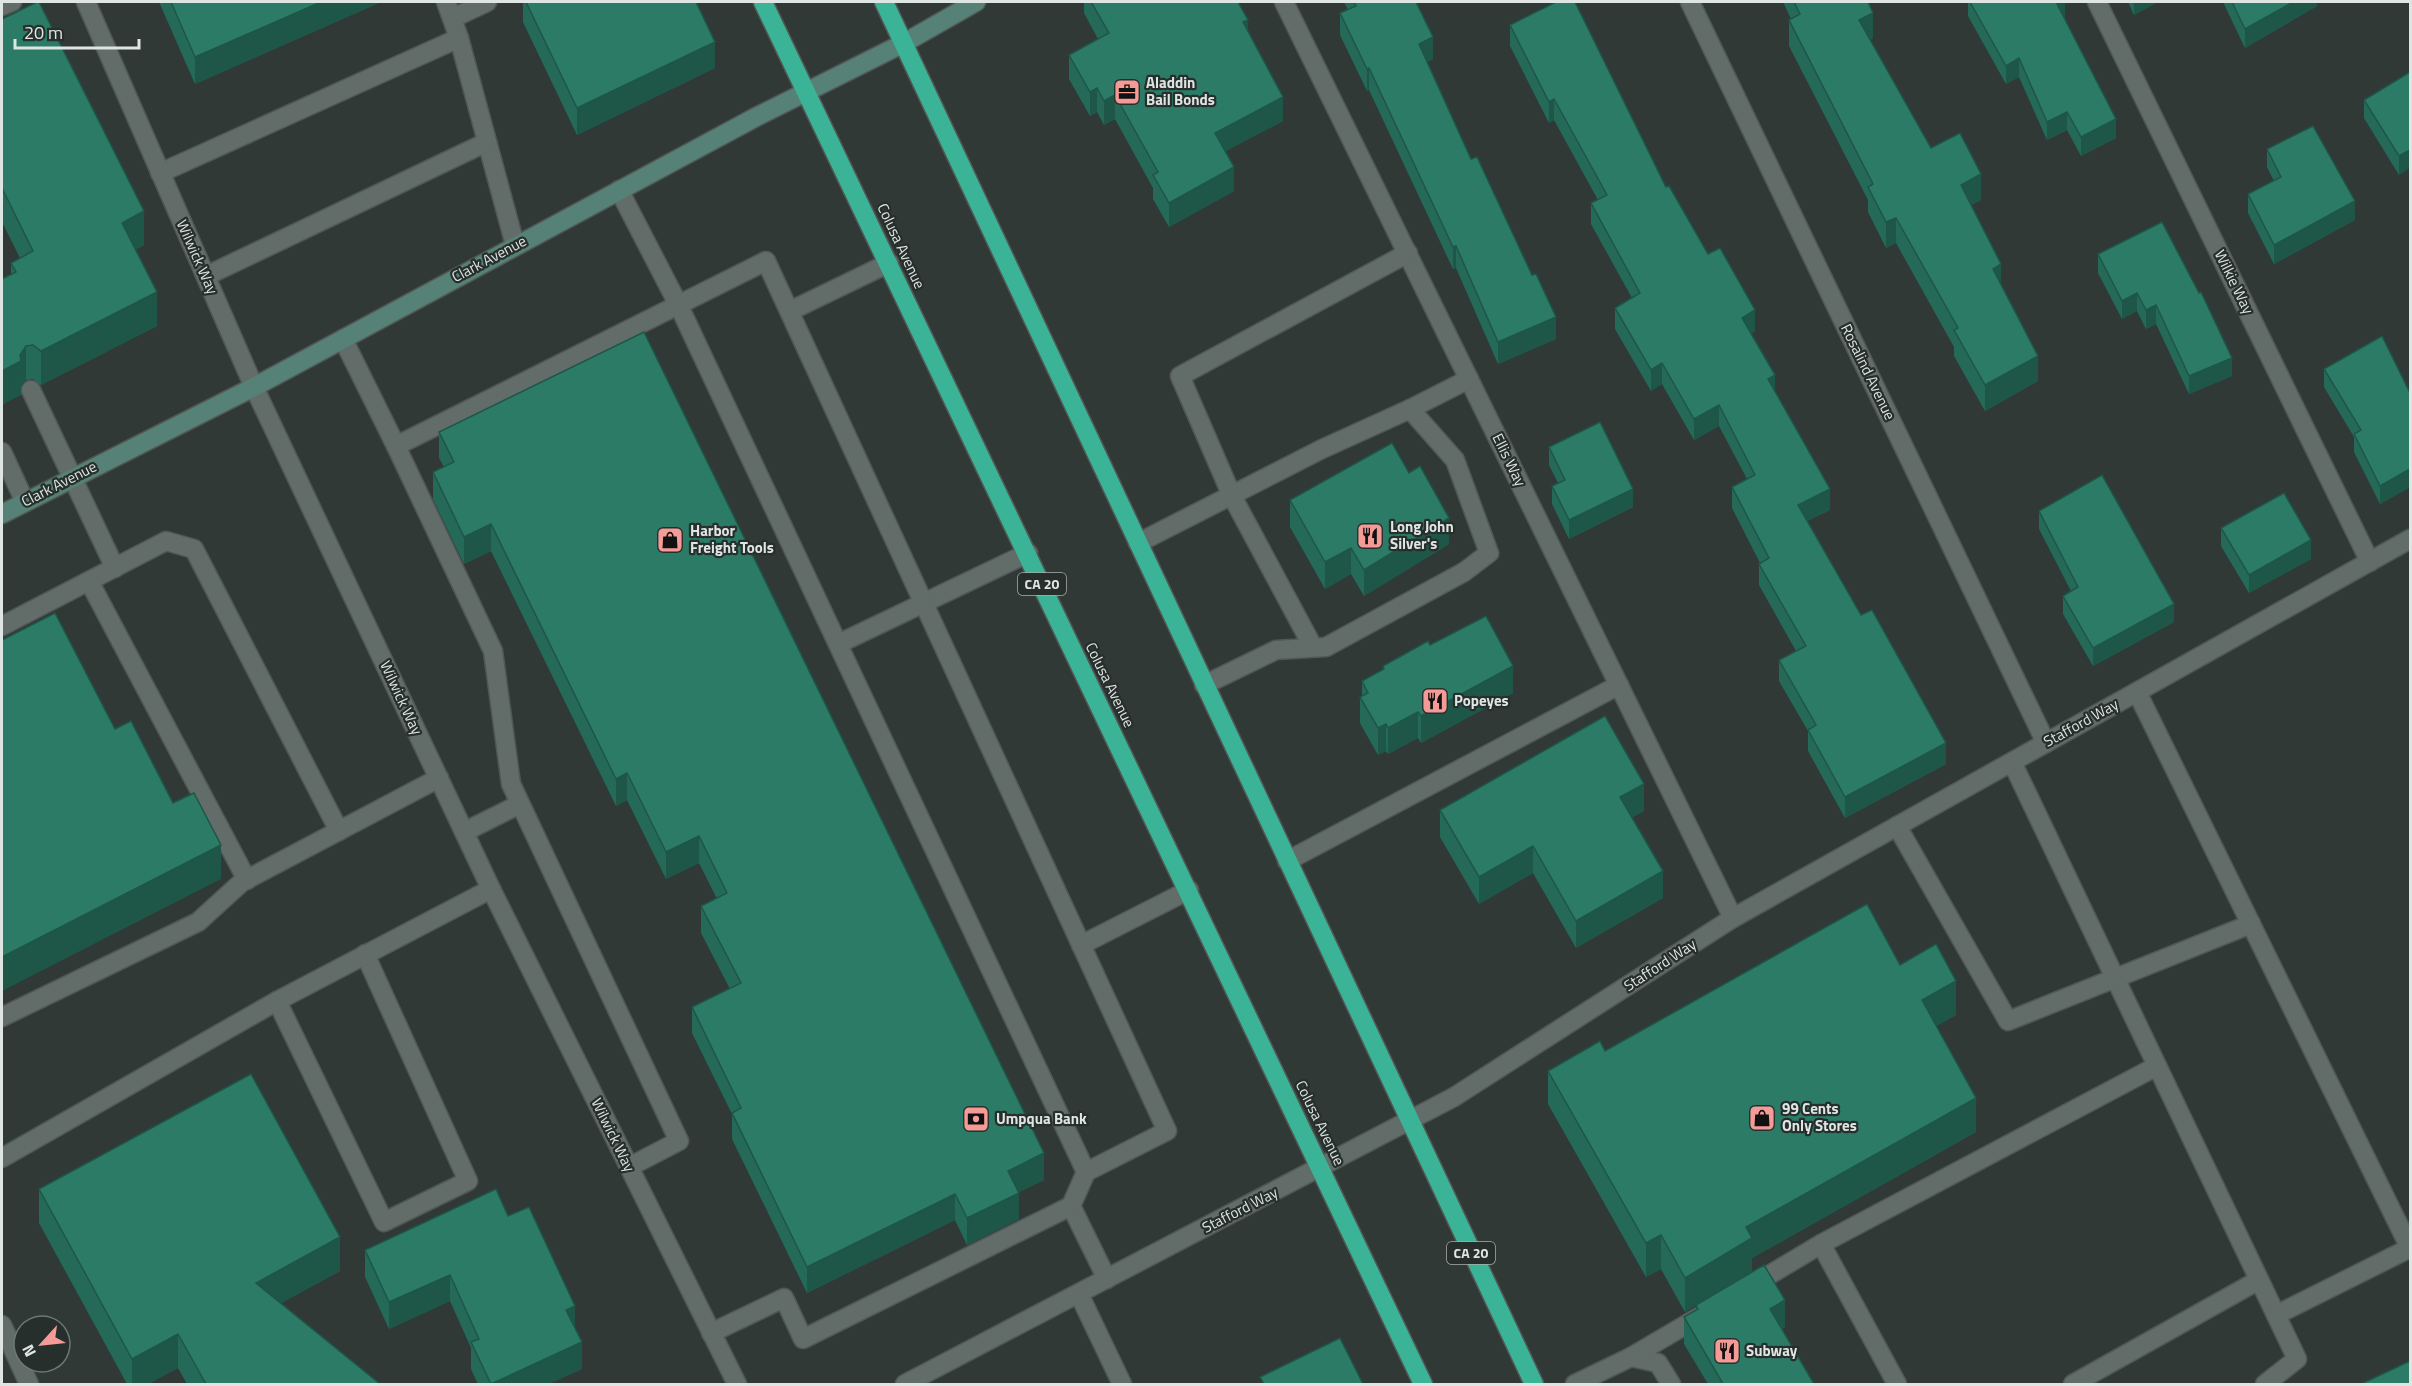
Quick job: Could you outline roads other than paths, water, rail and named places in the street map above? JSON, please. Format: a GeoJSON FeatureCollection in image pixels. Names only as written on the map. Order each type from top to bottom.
{"type":"FeatureCollection","features":[{"type":"Feature","properties":{"kind":"highway","name":"Colusa Avenue"},"geometry":{"type":"LineString","coordinates":[[763,2],[808,92],[1423,1384]]}},
{"type":"Feature","properties":{"kind":"highway","name":"CA 20"},"geometry":{"type":"LineString","coordinates":[[884,2],[1534,1384]]}},
{"type":"Feature","properties":{"kind":"street"},"geometry":{"type":"LineString","coordinates":[[2,6],[12,2]]}},
{"type":"Feature","properties":{"kind":"street","name":"Wilwick Way"},"geometry":{"type":"LineString","coordinates":[[86,2],[254,387],[491,889],[737,1384]]}},
{"type":"Feature","properties":{"kind":"street"},"geometry":{"type":"LineString","coordinates":[[487,2],[449,10],[459,38],[515,245]]}},
{"type":"Feature","properties":{"kind":"street","name":"Clark Avenue"},"geometry":{"type":"LineString","coordinates":[[2,514],[254,387],[515,245],[904,43],[976,2]]}},
{"type":"Feature","properties":{"kind":"street","name":"Ellis Way"},"geometry":{"type":"LineString","coordinates":[[1284,2],[1733,918]]}},
{"type":"Feature","properties":{"kind":"street","name":"Rosalind Avenue"},"geometry":{"type":"LineString","coordinates":[[1690,2],[2046,743]]}},
{"type":"Feature","properties":{"kind":"street","name":"Wilkie Way"},"geometry":{"type":"LineString","coordinates":[[2097,2],[2370,562]]}},
{"type":"Feature","properties":{"kind":"street"},"geometry":{"type":"LineString","coordinates":[[160,173],[459,38]]}},
{"type":"Feature","properties":{"kind":"street"},"geometry":{"type":"LineString","coordinates":[[206,276],[487,142]]}},
{"type":"Feature","properties":{"kind":"street"},"geometry":{"type":"LineString","coordinates":[[619,190],[679,306],[1086,1172]]}},
{"type":"Feature","properties":{"kind":"street"},"geometry":{"type":"LineString","coordinates":[[1313,647],[1232,496],[1180,376],[1408,253]]}},
{"type":"Feature","properties":{"kind":"street"},"geometry":{"type":"LineString","coordinates":[[396,446],[766,261],[1167,1131],[1086,1172],[1071,1206],[803,1339],[784,1298],[711,1333]]}},
{"type":"Feature","properties":{"kind":"street"},"geometry":{"type":"LineString","coordinates":[[790,311],[889,263]]}},
{"type":"Feature","properties":{"kind":"street"},"geometry":{"type":"LineString","coordinates":[[343,339],[493,651],[511,784],[679,1141],[629,1167]]}},
{"type":"Feature","properties":{"kind":"street"},"geometry":{"type":"LineString","coordinates":[[1138,543],[1322,449],[1469,379]]}},
{"type":"Feature","properties":{"kind":"street"},"geometry":{"type":"LineString","coordinates":[[31,390],[70,478],[115,568]]}},
{"type":"Feature","properties":{"kind":"street"},"geometry":{"type":"LineString","coordinates":[[1204,685],[1276,650],[1326,647],[1464,572],[1490,553],[1455,460],[1410,409]]}},
{"type":"Feature","properties":{"kind":"street"},"geometry":{"type":"LineString","coordinates":[[2,452],[25,502]]}},
{"type":"Feature","properties":{"kind":"street","name":"Stafford Way"},"geometry":{"type":"LineString","coordinates":[[905,1384],[1454,1097],[1733,918],[2410,539]]}},
{"type":"Feature","properties":{"kind":"street"},"geometry":{"type":"LineString","coordinates":[[2,626],[166,541],[194,549],[339,831]]}},
{"type":"Feature","properties":{"kind":"street"},"geometry":{"type":"LineString","coordinates":[[838,644],[1028,553]]}},
{"type":"Feature","properties":{"kind":"street"},"geometry":{"type":"LineString","coordinates":[[89,581],[247,880]]}},
{"type":"Feature","properties":{"kind":"street"},"geometry":{"type":"LineString","coordinates":[[1287,861],[1619,685]]}},
{"type":"Feature","properties":{"kind":"street"},"geometry":{"type":"LineString","coordinates":[[2137,692],[2410,1248],[2276,1316]]}},
{"type":"Feature","properties":{"kind":"street"},"geometry":{"type":"LineString","coordinates":[[2012,762],[2297,1359],[2265,1384]]}},
{"type":"Feature","properties":{"kind":"street"},"geometry":{"type":"LineString","coordinates":[[2,1017],[198,922],[247,880],[439,778]]}},
{"type":"Feature","properties":{"kind":"street"},"geometry":{"type":"LineString","coordinates":[[464,832],[520,804]]}},
{"type":"Feature","properties":{"kind":"street"},"geometry":{"type":"LineString","coordinates":[[1897,826],[2008,1021],[2116,980],[2251,924]]}},
{"type":"Feature","properties":{"kind":"street"},"geometry":{"type":"LineString","coordinates":[[2,1158],[277,1001],[491,889]]}},
{"type":"Feature","properties":{"kind":"street"},"geometry":{"type":"LineString","coordinates":[[1081,945],[1189,890]]}},
{"type":"Feature","properties":{"kind":"street"},"geometry":{"type":"LineString","coordinates":[[277,1001],[384,1222],[468,1181],[364,954]]}},
{"type":"Feature","properties":{"kind":"street"},"geometry":{"type":"LineString","coordinates":[[1575,1384],[1631,1357],[1821,1244],[2157,1066]]}},
{"type":"Feature","properties":{"kind":"street"},"geometry":{"type":"LineString","coordinates":[[1071,1206],[1107,1279]]}},
{"type":"Feature","properties":{"kind":"street"},"geometry":{"type":"LineString","coordinates":[[1821,1244],[1898,1384]]}},
{"type":"Feature","properties":{"kind":"street"},"geometry":{"type":"LineString","coordinates":[[2073,1384],[2259,1280]]}},
{"type":"Feature","properties":{"kind":"street"},"geometry":{"type":"LineString","coordinates":[[1079,1293],[1122,1384]]}},
{"type":"Feature","properties":{"kind":"street"},"geometry":{"type":"LineString","coordinates":[[2,1325],[29,1384]]}},
{"type":"Feature","properties":{"kind":"street"},"geometry":{"type":"LineString","coordinates":[[1631,1357],[1658,1363],[1671,1384]]}},
{"type":"Feature","properties":{"kind":"place","name":"Aladdin Bail Bonds"},"geometry":{"type":"Point","coordinates":[1127,92]}},
{"type":"Feature","properties":{"kind":"place","name":"Long John Silver's"},"geometry":{"type":"Point","coordinates":[1370,536]}},
{"type":"Feature","properties":{"kind":"place","name":"Harbor Freight Tools"},"geometry":{"type":"Point","coordinates":[670,540]}},
{"type":"Feature","properties":{"kind":"place","name":"Popeyes"},"geometry":{"type":"Point","coordinates":[1435,701]}},
{"type":"Feature","properties":{"kind":"place","name":"99 Cents Only Stores"},"geometry":{"type":"Point","coordinates":[1762,1118]}},
{"type":"Feature","properties":{"kind":"place","name":"Umpqua Bank"},"geometry":{"type":"Point","coordinates":[976,1119]}},
{"type":"Feature","properties":{"kind":"place","name":"Subway"},"geometry":{"type":"Point","coordinates":[1727,1351]}}]}
